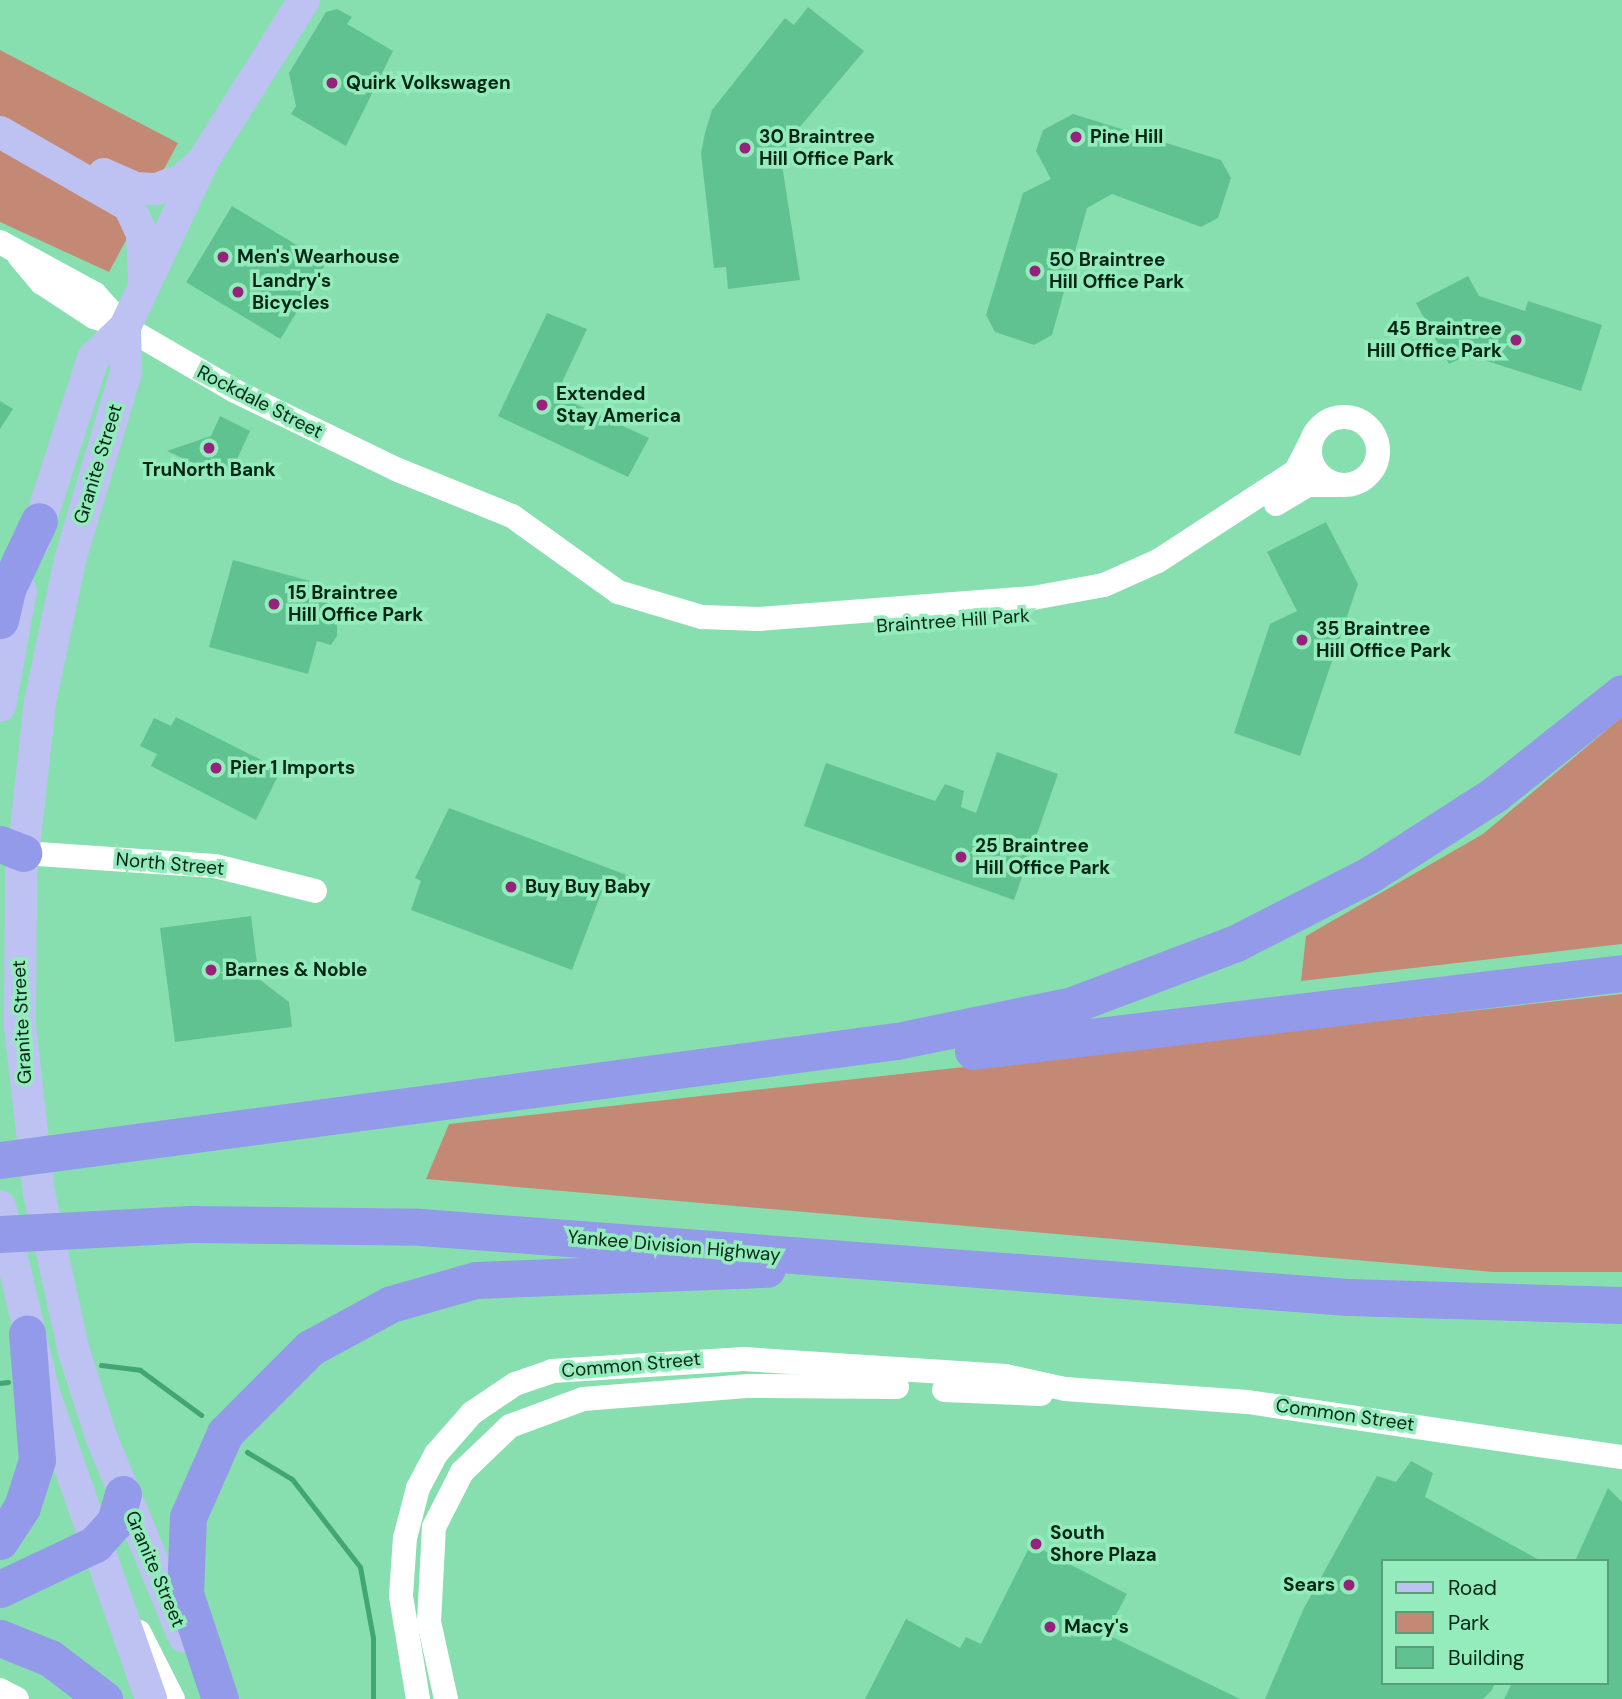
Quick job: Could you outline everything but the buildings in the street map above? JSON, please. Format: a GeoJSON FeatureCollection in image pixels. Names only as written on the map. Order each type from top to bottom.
{"type":"FeatureCollection","features":[{"type":"Feature","properties":{"kind":"highway"},"geometry":{"type":"LineString","coordinates":[[0,620],[7,589],[39,520]]}},
{"type":"Feature","properties":{"kind":"highway"},"geometry":{"type":"LineString","coordinates":[[0,1160],[718,1067],[956,1033],[1072,1006],[1159,975],[1299,913],[1420,845],[1519,777],[1622,693]]}},
{"type":"Feature","properties":{"kind":"highway"},"geometry":{"type":"LineString","coordinates":[[718,1067],[807,1071],[1622,973]]}},
{"type":"Feature","properties":{"kind":"highway","name":"Yankee Division Highway"},"geometry":{"type":"LineString","coordinates":[[0,1234],[75,1229],[387,1225],[1348,1297]]}},
{"type":"Feature","properties":{"kind":"highway"},"geometry":{"type":"LineString","coordinates":[[220,1699],[185,1594],[181,1558],[188,1517],[225,1433],[310,1348],[391,1304],[476,1280],[733,1275],[827,1258]]}},
{"type":"Feature","properties":{"kind":"highway"},"geometry":{"type":"LineString","coordinates":[[1348,1297],[1622,1305]]}},
{"type":"Feature","properties":{"kind":"highway"},"geometry":{"type":"LineString","coordinates":[[1348,1297],[1451,1315],[1622,1329]]}},
{"type":"Feature","properties":{"kind":"highway"},"geometry":{"type":"LineString","coordinates":[[0,1541],[22,1507],[37,1460],[27,1333]]}},
{"type":"Feature","properties":{"kind":"highway"},"geometry":{"type":"LineString","coordinates":[[0,1589],[101,1561],[124,1494]]}},
{"type":"Feature","properties":{"kind":"highway"},"geometry":{"type":"LineString","coordinates":[[0,1638],[50,1658],[104,1699]]}},
{"type":"Feature","properties":{"kind":"main road","name":"Granite Street"},"geometry":{"type":"LineString","coordinates":[[0,706],[39,520],[93,358],[125,327],[204,159],[304,0]]}},
{"type":"Feature","properties":{"kind":"main road"},"geometry":{"type":"LineString","coordinates":[[0,132],[43,153],[141,190],[175,183],[204,159]]}},
{"type":"Feature","properties":{"kind":"main road"},"geometry":{"type":"LineString","coordinates":[[43,153],[133,212],[145,254],[143,288]]}},
{"type":"Feature","properties":{"kind":"main road","name":"Granite Street"},"geometry":{"type":"LineString","coordinates":[[125,327],[126,372],[50,643],[8,851],[33,1159],[74,1352],[124,1494],[211,1699]]}},
{"type":"Feature","properties":{"kind":"main road"},"geometry":{"type":"LineString","coordinates":[[0,1206],[27,1333],[101,1561],[151,1699]]}},
{"type":"Feature","properties":{"kind":"street","name":"Rockdale Street"},"geometry":{"type":"LineString","coordinates":[[10,249],[95,294],[125,327],[234,391],[398,470],[500,510],[558,561]]}},
{"type":"Feature","properties":{"kind":"street","name":"Braintree Hill Park"},"geometry":{"type":"LineString","coordinates":[[1336,418],[1359,420],[1373,432],[1379,450],[1372,472],[1355,484],[1303,487],[1137,590],[1052,613],[729,637],[632,617],[558,561],[628,597],[716,619],[1064,595],[1117,580],[1169,554],[1296,471],[1319,428],[1336,418]]}},
{"type":"Feature","properties":{"kind":"street"},"geometry":{"type":"LineString","coordinates":[[1310,444],[1314,468],[1337,485]]}},
{"type":"Feature","properties":{"kind":"street","name":"North Street"},"geometry":{"type":"LineString","coordinates":[[8,851],[215,866],[315,891]]}},
{"type":"Feature","properties":{"kind":"street","name":"Common Street"},"geometry":{"type":"LineString","coordinates":[[418,1699],[401,1613],[413,1501],[452,1433],[515,1384],[566,1369],[734,1359],[1005,1377],[1065,1389],[1256,1403],[1622,1457]]}},
{"type":"Feature","properties":{"kind":"street","name":"Common Street"},"geometry":{"type":"LineString","coordinates":[[446,1699],[428,1607],[437,1515],[471,1461],[522,1418],[570,1401],[749,1386],[873,1385],[1032,1395],[1065,1389]]}},
{"type":"Feature","properties":{"kind":"street"},"geometry":{"type":"LineString","coordinates":[[101,1561],[173,1699]]}},
{"type":"Feature","properties":{"kind":"street"},"geometry":{"type":"LineString","coordinates":[[0,1690],[17,1699]]}},
{"type":"Feature","properties":{"kind":"green space"},"geometry":{"type":"Polygon","coordinates":[[[0,50],[178,143],[109,272],[0,222],[0,50]]]}},
{"type":"Feature","properties":{"kind":"green space"},"geometry":{"type":"Polygon","coordinates":[[[1622,717],[1622,944],[1301,981],[1306,936],[1483,834],[1622,717]]]}},
{"type":"Feature","properties":{"kind":"green space"},"geometry":{"type":"Polygon","coordinates":[[[1622,994],[1622,1272],[1493,1272],[426,1179],[449,1124],[1622,994]]]}},
{"type":"Feature","properties":{"kind":"waterway"},"geometry":{"type":"LineString","coordinates":[[101,1365],[140,1370],[201,1415]]}},
{"type":"Feature","properties":{"kind":"waterway"},"geometry":{"type":"LineString","coordinates":[[0,1383],[8,1382]]}},
{"type":"Feature","properties":{"kind":"waterway"},"geometry":{"type":"LineString","coordinates":[[247,1452],[292,1479],[360,1567],[373,1638],[373,1699]]}},
{"type":"Feature","properties":{"kind":"place","name":"Quirk Volkswagen"},"geometry":{"type":"Point","coordinates":[332,83]}},
{"type":"Feature","properties":{"kind":"place","name":"Pine Hill"},"geometry":{"type":"Point","coordinates":[1076,137]}},
{"type":"Feature","properties":{"kind":"place","name":"30 Braintree Hill Office Park"},"geometry":{"type":"Point","coordinates":[745,148]}},
{"type":"Feature","properties":{"kind":"place","name":"Men's Wearhouse"},"geometry":{"type":"Point","coordinates":[223,257]}},
{"type":"Feature","properties":{"kind":"place","name":"50 Braintree Hill Office Park"},"geometry":{"type":"Point","coordinates":[1035,271]}},
{"type":"Feature","properties":{"kind":"place","name":"Landry's Bicycles"},"geometry":{"type":"Point","coordinates":[238,292]}},
{"type":"Feature","properties":{"kind":"place","name":"45 Braintree Hill Office Park"},"geometry":{"type":"Point","coordinates":[1516,340]}},
{"type":"Feature","properties":{"kind":"place","name":"Extended Stay America"},"geometry":{"type":"Point","coordinates":[542,405]}},
{"type":"Feature","properties":{"kind":"place","name":"TruNorth Bank"},"geometry":{"type":"Point","coordinates":[209,448]}},
{"type":"Feature","properties":{"kind":"place","name":"15 Braintree Hill Office Park"},"geometry":{"type":"Point","coordinates":[274,604]}},
{"type":"Feature","properties":{"kind":"place","name":"35 Braintree Hill Office Park"},"geometry":{"type":"Point","coordinates":[1302,640]}},
{"type":"Feature","properties":{"kind":"place","name":"Pier 1 Imports"},"geometry":{"type":"Point","coordinates":[216,768]}},
{"type":"Feature","properties":{"kind":"place","name":"25 Braintree Hill Office Park"},"geometry":{"type":"Point","coordinates":[961,857]}},
{"type":"Feature","properties":{"kind":"place","name":"Buy Buy Baby"},"geometry":{"type":"Point","coordinates":[511,887]}},
{"type":"Feature","properties":{"kind":"place","name":"Barnes & Noble"},"geometry":{"type":"Point","coordinates":[211,970]}},
{"type":"Feature","properties":{"kind":"place","name":"South Shore Plaza"},"geometry":{"type":"Point","coordinates":[1036,1544]}},
{"type":"Feature","properties":{"kind":"place","name":"Sears"},"geometry":{"type":"Point","coordinates":[1349,1585]}},
{"type":"Feature","properties":{"kind":"place","name":"Macy's"},"geometry":{"type":"Point","coordinates":[1050,1627]}}]}
